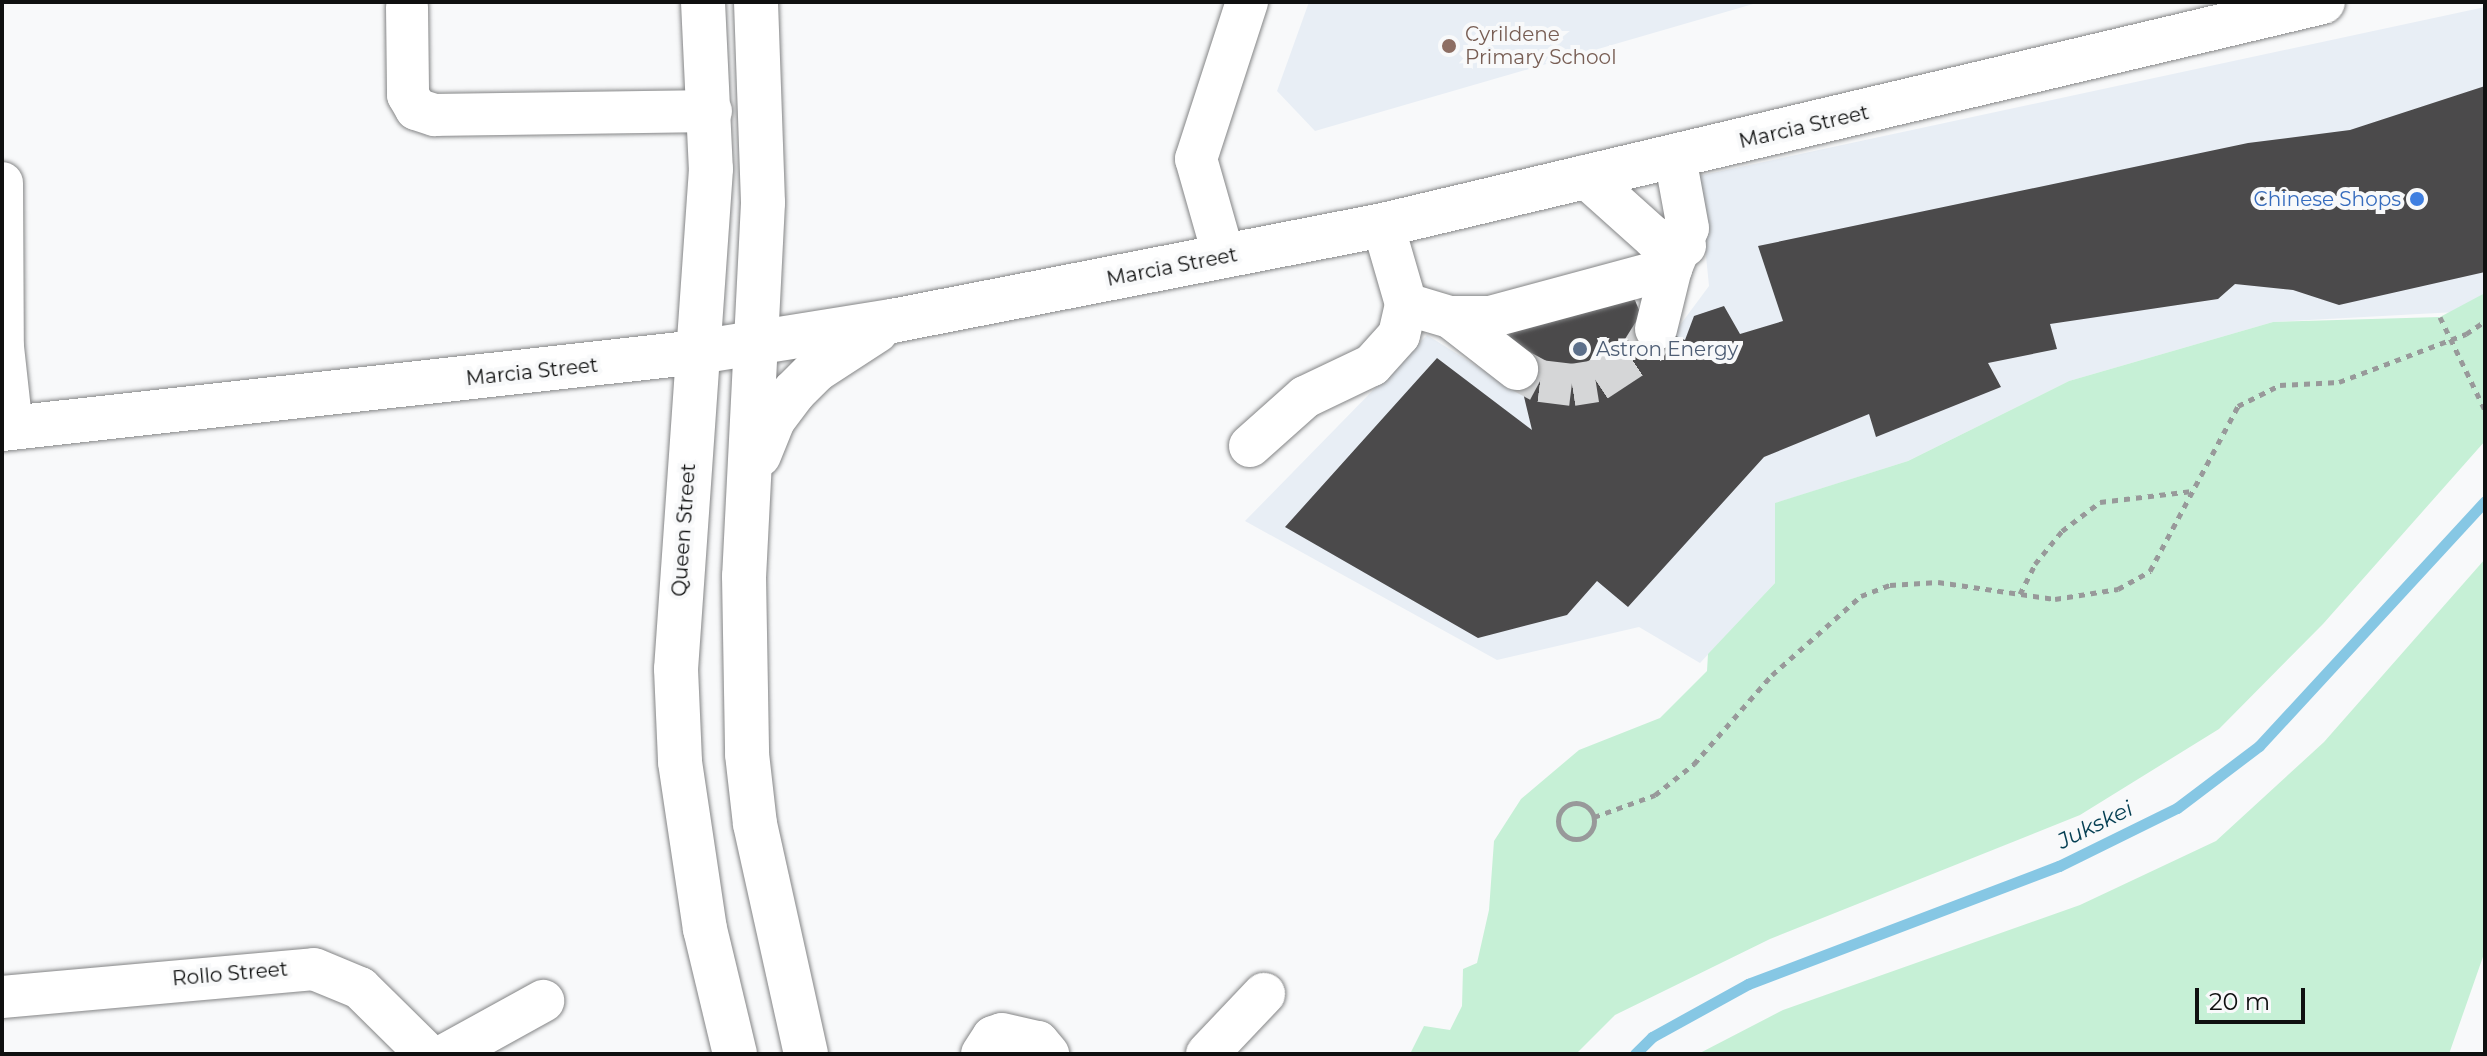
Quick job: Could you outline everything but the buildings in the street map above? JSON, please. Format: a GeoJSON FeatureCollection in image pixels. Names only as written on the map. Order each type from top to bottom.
{"type":"FeatureCollection","features":[{"type":"Feature","properties":{"kind":"main road","name":"Queen Street"},"geometry":{"type":"LineString","coordinates":[[703,2],[711,111],[698,352],[679,606],[680,762],[705,929],[735,1054]]}},
{"type":"Feature","properties":{"kind":"main road"},"geometry":{"type":"LineString","coordinates":[[756,2],[763,108],[752,470],[744,576],[747,754],[760,853],[806,1054]]}},
{"type":"Feature","properties":{"kind":"main road","name":"Marcia Street"},"geometry":{"type":"LineString","coordinates":[[7,429],[698,352],[892,321],[1383,225],[2323,2]]}},
{"type":"Feature","properties":{"kind":"main road"},"geometry":{"type":"LineString","coordinates":[[752,470],[773,420],[794,392],[816,370],[892,321]]}},
{"type":"Feature","properties":{"kind":"street"},"geometry":{"type":"LineString","coordinates":[[1224,257],[1196,159],[1247,2]]}},
{"type":"Feature","properties":{"kind":"street"},"geometry":{"type":"LineString","coordinates":[[407,7],[408,95],[416,109],[435,115],[711,111]]}},
{"type":"Feature","properties":{"kind":"street"},"geometry":{"type":"LineString","coordinates":[[1656,329],[1688,211],[1675,157]]}},
{"type":"Feature","properties":{"kind":"street"},"geometry":{"type":"LineString","coordinates":[[1585,176],[1678,257]]}},
{"type":"Feature","properties":{"kind":"street"},"geometry":{"type":"LineString","coordinates":[[2,183],[7,429]]}},
{"type":"Feature","properties":{"kind":"street"},"geometry":{"type":"LineString","coordinates":[[1250,446],[1305,397],[1372,365],[1399,335],[1406,304],[1383,225]]}},
{"type":"Feature","properties":{"kind":"street"},"geometry":{"type":"LineString","coordinates":[[1406,304],[1450,317],[1490,317],[1678,257]]}},
{"type":"Feature","properties":{"kind":"street"},"geometry":{"type":"LineString","coordinates":[[1450,317],[1517,369]]}},
{"type":"Feature","properties":{"kind":"street","name":"Rollo Street"},"geometry":{"type":"LineString","coordinates":[[2,997],[314,969],[360,988],[427,1054]]}},
{"type":"Feature","properties":{"kind":"street"},"geometry":{"type":"LineString","coordinates":[[1207,1054],[1264,994]]}},
{"type":"Feature","properties":{"kind":"street"},"geometry":{"type":"LineString","coordinates":[[447,1054],[543,1001]]}},
{"type":"Feature","properties":{"kind":"street"},"geometry":{"type":"LineString","coordinates":[[982,1054],[993,1037],[1002,1034],[1038,1042],[1048,1054]]}},
{"type":"Feature","properties":{"kind":"path"},"geometry":{"type":"LineString","coordinates":[[2440,317],[2485,410]]}},
{"type":"Feature","properties":{"kind":"path"},"geometry":{"type":"LineString","coordinates":[[1594,817],[1655,795],[1694,764],[1772,675],[1861,596],[1890,585],[1938,582],[2020,594],[2083,598],[2118,589],[2150,571],[2238,406],[2280,385],[2339,382],[2466,334],[2485,321]]}},
{"type":"Feature","properties":{"kind":"path"},"geometry":{"type":"LineString","coordinates":[[2020,594],[2035,564],[2062,531],[2100,502],[2192,491]]}},
{"type":"Feature","properties":{"kind":"path"},"geometry":{"type":"LineString","coordinates":[[1569,804],[1581,804],[1594,817],[1590,833],[1580,839],[1568,837],[1558,824],[1569,804]]}},
{"type":"Feature","properties":{"kind":"shaded area","name":"Cyrildene Primary School"},"geometry":{"type":"Polygon","coordinates":[[[1309,2],[1760,2],[1315,131],[1277,91],[1309,2]]]}},
{"type":"Feature","properties":{"kind":"shaded area"},"geometry":{"type":"Polygon","coordinates":[[[2485,7],[2485,293],[2456,312],[2273,322],[2069,381],[1908,461],[1776,503],[1775,583],[1700,663],[1639,627],[1497,660],[1245,521],[1427,335],[1595,440],[1709,286],[1698,176],[2485,7]]]}},
{"type":"Feature","properties":{"kind":"green space"},"geometry":{"type":"Polygon","coordinates":[[[2485,293],[2485,441],[2323,624],[2219,729],[2080,815],[1770,939],[1615,1015],[1576,1054],[1410,1054],[1424,1026],[1450,1030],[1462,1006],[1463,969],[1477,963],[1489,910],[1494,841],[1521,799],[1579,750],[1660,718],[1707,671],[1708,654],[1775,583],[1775,503],[1908,461],[2069,381],[2273,322],[2440,317],[2485,293]]]}},
{"type":"Feature","properties":{"kind":"green space"},"geometry":{"type":"Polygon","coordinates":[[[2485,559],[2485,951],[2449,1054],[1698,1054],[1783,1010],[2080,905],[2216,841],[2324,742],[2485,559]]]}},
{"type":"Feature","properties":{"kind":"waterway","name":"Jukskei"},"geometry":{"type":"LineString","coordinates":[[1635,1054],[1652,1037],[1748,984],[2059,866],[2177,808],[2259,746],[2485,501]]}},
{"type":"Feature","properties":{"kind":"tunnel"},"geometry":{"type":"LineString","coordinates":[[1517,369],[1540,381],[1572,385],[1596,381],[1643,350],[1656,329]]}},
{"type":"Feature","properties":{"kind":"place","name":"Cyrildene Primary School"},"geometry":{"type":"Point","coordinates":[1449,46]}},
{"type":"Feature","properties":{"kind":"place","name":"Chinese Shops"},"geometry":{"type":"Point","coordinates":[2417,199]}},
{"type":"Feature","properties":{"kind":"place","name":"Astron Energy"},"geometry":{"type":"Point","coordinates":[1580,349]}}]}
